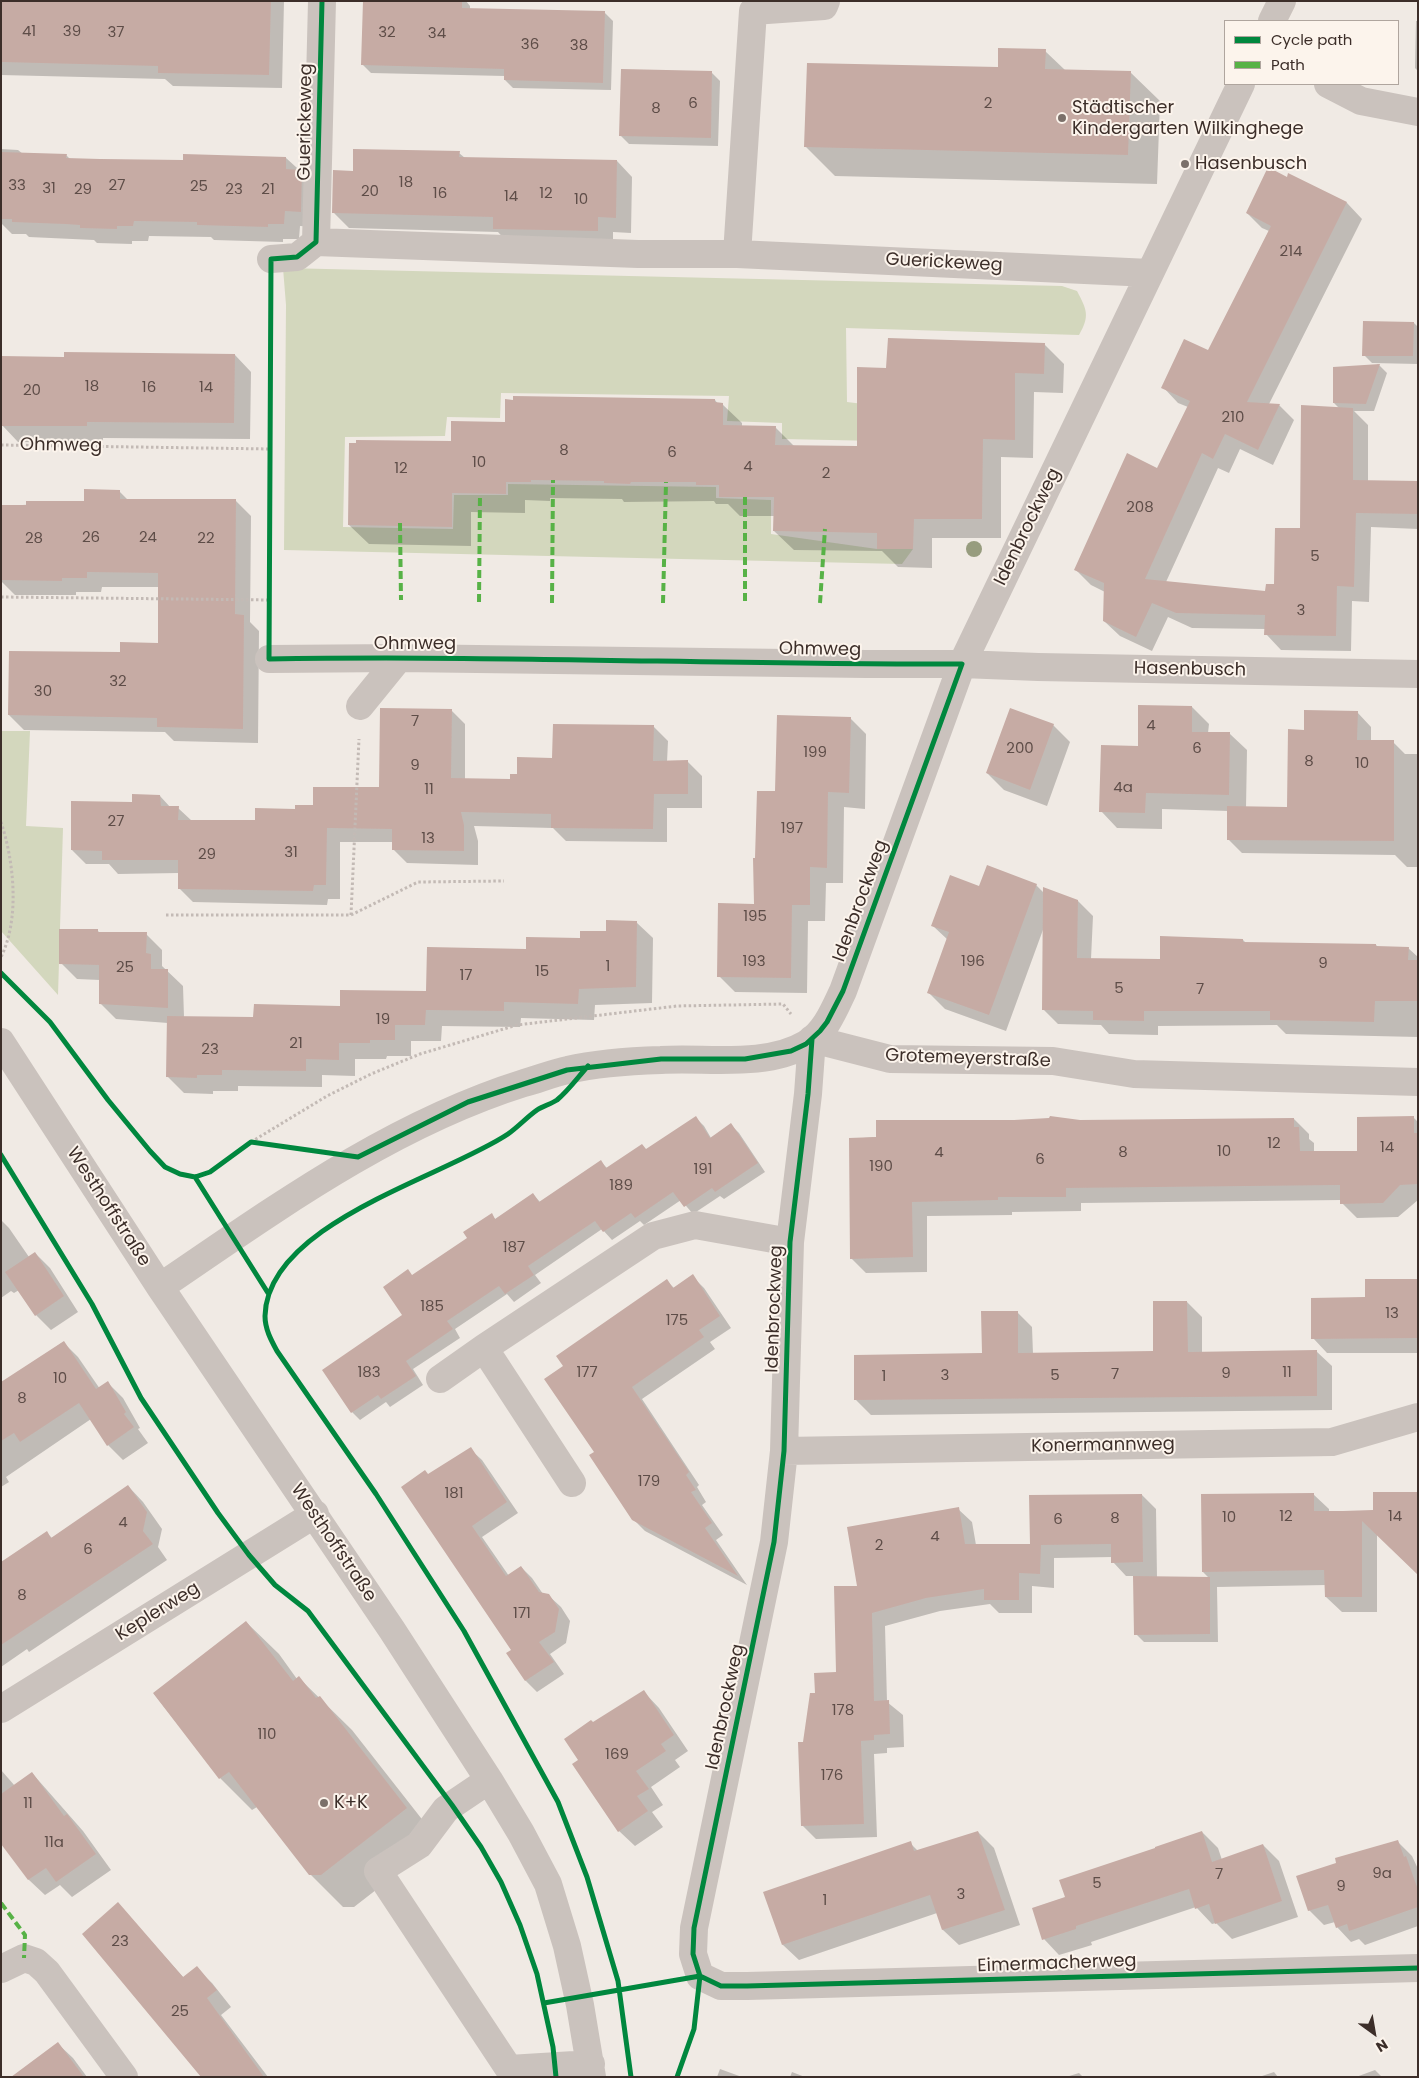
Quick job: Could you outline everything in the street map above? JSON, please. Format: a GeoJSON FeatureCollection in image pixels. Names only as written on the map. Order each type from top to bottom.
{"type":"FeatureCollection","features":[{"type":"Feature","properties":{"kind":"street","name":"Guerickeweg"},"geometry":{"type":"LineString","coordinates":[[322,1],[316,242],[638,254],[737,254],[1150,272]]}},
{"type":"Feature","properties":{"kind":"street"},"geometry":{"type":"LineString","coordinates":[[737,254],[749,6],[824,6],[826,1]]}},
{"type":"Feature","properties":{"kind":"street"},"geometry":{"type":"LineString","coordinates":[[1272,20],[1282,1]]}},
{"type":"Feature","properties":{"kind":"street","name":"Idenbrockweg"},"geometry":{"type":"LineString","coordinates":[[700,1976],[692,1954],[694,1928],[774,1542],[784,1452],[790,1242],[808,1094],[812,1039],[827,1022],[843,991],[962,664],[1241,85]]}},
{"type":"Feature","properties":{"kind":"street"},"geometry":{"type":"LineString","coordinates":[[1330,85],[1361,100],[1418,112]]}},
{"type":"Feature","properties":{"kind":"street"},"geometry":{"type":"LineString","coordinates":[[271,259],[297,258],[316,242]]}},
{"type":"Feature","properties":{"kind":"street","name":"Ohmweg"},"geometry":{"type":"LineString","coordinates":[[268,660],[399,658],[962,664]]}},
{"type":"Feature","properties":{"kind":"street","name":"Ohmweg"},"geometry":{"type":"LineString","coordinates":[[360,706],[399,658]]}},
{"type":"Feature","properties":{"kind":"street","name":"Hasenbusch"},"geometry":{"type":"LineString","coordinates":[[962,664],[1038,668],[1418,674]]}},
{"type":"Feature","properties":{"kind":"street"},"geometry":{"type":"LineString","coordinates":[[160,1287],[284,1203],[358,1158],[468,1102],[567,1070],[588,1066],[661,1060],[745,1059],[791,1051],[812,1039]]}},
{"type":"Feature","properties":{"kind":"street","name":"Grotemeyerstraße"},"geometry":{"type":"LineString","coordinates":[[812,1039],[890,1059],[1053,1061],[1134,1074],[1418,1082]]}},
{"type":"Feature","properties":{"kind":"street","name":"Westhoffstraße"},"geometry":{"type":"LineString","coordinates":[[1,1042],[160,1287],[314,1514],[489,1780],[548,1884],[567,1946],[580,2005],[591,2071]]}},
{"type":"Feature","properties":{"kind":"street","name":"Idenbrockweg"},"geometry":{"type":"LineString","coordinates":[[440,1378],[653,1236],[695,1226],[790,1242]]}},
{"type":"Feature","properties":{"kind":"street"},"geometry":{"type":"LineString","coordinates":[[484,1348],[572,1483]]}},
{"type":"Feature","properties":{"kind":"street","name":"Konermannweg"},"geometry":{"type":"LineString","coordinates":[[784,1452],[1332,1442],[1418,1417]]}},
{"type":"Feature","properties":{"kind":"street","name":"Keplerweg"},"geometry":{"type":"LineString","coordinates":[[1,1709],[314,1514]]}},
{"type":"Feature","properties":{"kind":"street"},"geometry":{"type":"LineString","coordinates":[[489,1780],[446,1809],[419,1845],[378,1871],[509,2069],[591,2071]]}},
{"type":"Feature","properties":{"kind":"street"},"geometry":{"type":"LineString","coordinates":[[1,1969],[24,1958],[36,1962],[48,1972],[124,2077]]}},
{"type":"Feature","properties":{"kind":"street","name":"Eimermacherweg"},"geometry":{"type":"LineString","coordinates":[[700,1976],[721,1986],[747,1986],[1418,1968]]}},
{"type":"Feature","properties":{"kind":"path"},"geometry":{"type":"LineString","coordinates":[[268,660],[270,600],[271,259]]}},
{"type":"Feature","properties":{"kind":"path"},"geometry":{"type":"LineString","coordinates":[[1,597],[270,600]]}},
{"type":"Feature","properties":{"kind":"path"},"geometry":{"type":"LineString","coordinates":[[351,915],[360,706]]}},
{"type":"Feature","properties":{"kind":"path"},"geometry":{"type":"LineString","coordinates":[[1,822],[9,847],[13,901],[6,946],[1,957]]}},
{"type":"Feature","properties":{"kind":"path"},"geometry":{"type":"LineString","coordinates":[[166,915],[351,915],[418,882],[504,881]]}},
{"type":"Feature","properties":{"kind":"path"},"geometry":{"type":"LineString","coordinates":[[252,1142],[261,1143]]}},
{"type":"Feature","properties":{"kind":"green space"},"geometry":{"type":"Polygon","coordinates":[[[283,268],[1062,286],[1077,291],[1085,308],[1086,318],[1079,335],[846,328],[847,402],[880,406],[879,441],[782,439],[782,423],[727,421],[729,396],[501,393],[500,418],[447,417],[445,436],[345,437],[343,527],[453,529],[454,495],[508,495],[508,484],[716,487],[716,498],[771,500],[771,534],[877,549],[913,549],[902,564],[284,550],[286,305],[283,268]]]}},
{"type":"Feature","properties":{"kind":"green space"},"geometry":{"type":"Polygon","coordinates":[[[1,731],[30,731],[26,826],[63,828],[58,995],[1,931],[1,731]]]}},
{"type":"Feature","properties":{"kind":"building"},"geometry":{"type":"Polygon","coordinates":[[[1,1],[271,1],[269,75],[158,73],[158,66],[1,62],[1,1]]]}},
{"type":"Feature","properties":{"kind":"building"},"geometry":{"type":"Polygon","coordinates":[[[363,1],[462,1],[462,8],[605,11],[603,83],[504,80],[504,69],[361,65],[363,1]]]}},
{"type":"Feature","properties":{"kind":"building"},"geometry":{"type":"Polygon","coordinates":[[[998,48],[1046,49],[1045,69],[1131,71],[1128,155],[804,147],[807,63],[998,67],[998,48]]]}},
{"type":"Feature","properties":{"kind":"building"},"geometry":{"type":"Polygon","coordinates":[[[621,69],[712,71],[711,138],[619,136],[621,69]]]}},
{"type":"Feature","properties":{"kind":"building"},"geometry":{"type":"Polygon","coordinates":[[[353,149],[460,151],[459,157],[617,160],[616,218],[598,217],[598,231],[493,229],[493,217],[332,213],[333,170],[353,171],[353,149]]]}},
{"type":"Feature","properties":{"kind":"building"},"geometry":{"type":"Polygon","coordinates":[[[1,152],[67,154],[66,158],[100,159],[183,160],[183,154],[286,157],[286,169],[302,170],[301,212],[285,211],[284,224],[268,224],[268,227],[197,225],[197,222],[134,221],[133,226],[117,226],[117,229],[80,228],[80,225],[65,224],[12,222],[12,219],[1,219],[1,152]]]}},
{"type":"Feature","properties":{"kind":"building"},"geometry":{"type":"Polygon","coordinates":[[[1268,167],[1287,177],[1288,173],[1347,202],[1247,402],[1280,404],[1258,450],[1225,434],[1213,459],[1202,453],[1145,579],[1265,591],[1266,584],[1274,584],[1275,528],[1300,528],[1301,405],[1353,408],[1353,480],[1418,481],[1418,514],[1356,513],[1354,587],[1337,586],[1336,636],[1264,635],[1265,615],[1176,613],[1152,603],[1136,637],[1103,621],[1104,583],[1074,570],[1127,453],[1157,468],[1190,401],[1161,388],[1184,339],[1208,350],[1271,226],[1246,213],[1268,167]]]}},
{"type":"Feature","properties":{"kind":"building"},"geometry":{"type":"Polygon","coordinates":[[[1363,321],[1414,322],[1413,356],[1362,356],[1363,321]]]}},
{"type":"Feature","properties":{"kind":"building"},"geometry":{"type":"Polygon","coordinates":[[[888,338],[1045,343],[1044,374],[1015,373],[1015,440],[983,439],[982,519],[914,519],[913,549],[877,549],[877,533],[773,531],[774,497],[719,497],[719,485],[696,485],[696,482],[631,482],[630,484],[604,483],[604,481],[531,480],[531,482],[506,482],[506,494],[452,493],[452,527],[348,525],[349,443],[356,443],[356,440],[451,441],[451,421],[505,422],[505,399],[513,400],[513,396],[715,399],[715,402],[723,403],[723,425],[776,426],[775,445],[857,446],[857,367],[886,368],[888,338]]]}},
{"type":"Feature","properties":{"kind":"building"},"geometry":{"type":"Polygon","coordinates":[[[64,352],[235,354],[234,423],[87,422],[87,426],[1,426],[1,356],[64,357],[64,352]]]}},
{"type":"Feature","properties":{"kind":"building"},"geometry":{"type":"Polygon","coordinates":[[[1380,364],[1366,404],[1333,403],[1333,367],[1380,364]]]}},
{"type":"Feature","properties":{"kind":"building"},"geometry":{"type":"Polygon","coordinates":[[[84,489],[120,490],[120,499],[236,499],[235,614],[244,615],[243,729],[157,727],[157,718],[8,715],[9,651],[120,652],[120,642],[158,643],[158,573],[87,572],[87,578],[62,578],[62,581],[1,580],[1,505],[26,505],[26,501],[84,501],[84,489]]]}},
{"type":"Feature","properties":{"kind":"building"},"geometry":{"type":"Polygon","coordinates":[[[1138,705],[1192,706],[1192,732],[1230,732],[1229,795],[1146,793],[1145,813],[1099,812],[1101,745],[1138,746],[1138,705]]]}},
{"type":"Feature","properties":{"kind":"building"},"geometry":{"type":"Polygon","coordinates":[[[380,708],[452,709],[451,778],[510,779],[510,774],[517,774],[517,757],[552,758],[553,724],[654,725],[653,761],[688,760],[688,794],[654,794],[653,829],[551,828],[551,814],[461,812],[464,825],[464,851],[392,850],[392,829],[327,828],[326,885],[314,885],[313,891],[178,889],[178,860],[102,860],[102,851],[71,850],[71,801],[132,802],[132,794],[160,795],[161,806],[179,806],[178,820],[255,820],[255,808],[295,809],[295,805],[313,805],[313,787],[379,787],[380,708]]]}},
{"type":"Feature","properties":{"kind":"building"},"geometry":{"type":"Polygon","coordinates":[[[1010,708],[1054,724],[1030,790],[986,773],[1010,708]]]}},
{"type":"Feature","properties":{"kind":"building"},"geometry":{"type":"Polygon","coordinates":[[[1304,710],[1358,711],[1357,740],[1394,740],[1394,841],[1227,840],[1227,806],[1287,807],[1288,729],[1304,730],[1304,710]]]}},
{"type":"Feature","properties":{"kind":"building"},"geometry":{"type":"Polygon","coordinates":[[[777,715],[851,717],[849,793],[828,792],[827,868],[810,867],[810,905],[792,905],[791,978],[717,977],[718,903],[754,904],[753,858],[755,858],[757,791],[775,791],[777,715]]]}},
{"type":"Feature","properties":{"kind":"building"},"geometry":{"type":"Polygon","coordinates":[[[987,865],[1037,884],[989,1015],[927,993],[949,932],[931,926],[950,875],[979,886],[987,865]]]}},
{"type":"Feature","properties":{"kind":"building"},"geometry":{"type":"Polygon","coordinates":[[[1043,887],[1078,900],[1077,958],[1160,959],[1160,936],[1243,939],[1243,942],[1376,944],[1376,946],[1409,947],[1408,960],[1418,960],[1418,1001],[1375,1001],[1374,1022],[1270,1020],[1270,1011],[1144,1011],[1144,1021],[1093,1020],[1093,1011],[1042,1010],[1043,887]]]}},
{"type":"Feature","properties":{"kind":"building"},"geometry":{"type":"Polygon","coordinates":[[[606,920],[637,921],[636,987],[579,989],[578,1004],[504,1002],[504,1011],[426,1010],[425,1025],[395,1025],[395,1040],[370,1040],[370,1043],[339,1043],[339,1060],[306,1059],[306,1071],[222,1070],[222,1075],[197,1075],[197,1078],[166,1077],[167,1016],[253,1017],[254,1004],[340,1006],[340,990],[426,991],[427,947],[526,949],[526,937],[580,938],[580,931],[606,931],[606,920]]]}},
{"type":"Feature","properties":{"kind":"building"},"geometry":{"type":"Polygon","coordinates":[[[59,929],[98,929],[98,932],[147,932],[146,953],[151,954],[151,969],[168,969],[168,1008],[99,1004],[99,965],[59,964],[59,929]]]}},
{"type":"Feature","properties":{"kind":"building"},"geometry":{"type":"Polygon","coordinates":[[[696,1116],[710,1138],[731,1123],[758,1163],[715,1192],[712,1188],[684,1207],[673,1192],[635,1218],[631,1213],[603,1232],[595,1221],[528,1266],[534,1275],[505,1294],[499,1286],[447,1321],[453,1329],[406,1361],[416,1376],[381,1399],[378,1395],[351,1413],[322,1370],[402,1315],[383,1287],[408,1269],[412,1275],[467,1238],[463,1232],[492,1213],[495,1219],[533,1193],[539,1202],[601,1160],[606,1168],[642,1144],[646,1149],[696,1116]]]}},
{"type":"Feature","properties":{"kind":"building"},"geometry":{"type":"Polygon","coordinates":[[[1050,1116],[1080,1120],[1294,1118],[1294,1127],[1299,1127],[1300,1151],[1357,1151],[1357,1117],[1414,1116],[1414,1133],[1418,1133],[1418,1184],[1400,1185],[1383,1203],[1340,1204],[1340,1185],[1066,1188],[1066,1197],[998,1197],[998,1200],[912,1202],[913,1257],[850,1259],[849,1138],[876,1137],[876,1120],[1014,1120],[1049,1118],[1050,1116]]]}},
{"type":"Feature","properties":{"kind":"building"},"geometry":{"type":"Polygon","coordinates":[[[35,1252],[64,1296],[35,1316],[5,1272],[35,1252]]]}},
{"type":"Feature","properties":{"kind":"building"},"geometry":{"type":"Polygon","coordinates":[[[693,1274],[720,1316],[699,1330],[704,1337],[632,1387],[689,1472],[686,1475],[696,1490],[691,1492],[712,1523],[705,1528],[738,1576],[632,1520],[589,1455],[594,1452],[544,1379],[563,1366],[556,1356],[667,1279],[673,1288],[693,1274]]]}},
{"type":"Feature","properties":{"kind":"building"},"geometry":{"type":"Polygon","coordinates":[[[1365,1279],[1418,1279],[1418,1338],[1311,1339],[1311,1298],[1365,1297],[1365,1279]]]}},
{"type":"Feature","properties":{"kind":"building"},"geometry":{"type":"Polygon","coordinates":[[[1153,1301],[1187,1301],[1188,1352],[1317,1350],[1317,1396],[854,1400],[854,1355],[982,1353],[981,1311],[1018,1311],[1018,1353],[1153,1351],[1153,1301]]]}},
{"type":"Feature","properties":{"kind":"building"},"geometry":{"type":"Polygon","coordinates":[[[64,1341],[96,1389],[108,1381],[126,1412],[124,1414],[134,1427],[107,1446],[79,1403],[20,1442],[14,1433],[1,1441],[1,1382],[64,1341]]]}},
{"type":"Feature","properties":{"kind":"building"},"geometry":{"type":"Polygon","coordinates":[[[471,1447],[507,1502],[472,1526],[506,1576],[521,1566],[539,1592],[549,1594],[559,1609],[555,1632],[539,1642],[554,1662],[525,1681],[506,1653],[511,1650],[401,1487],[425,1470],[428,1474],[471,1447]]]}},
{"type":"Feature","properties":{"kind":"building"},"geometry":{"type":"Polygon","coordinates":[[[128,1485],[147,1512],[143,1531],[153,1544],[1,1645],[1,1562],[47,1531],[51,1538],[128,1485]]]}},
{"type":"Feature","properties":{"kind":"building"},"geometry":{"type":"Polygon","coordinates":[[[1373,1492],[1418,1492],[1418,1575],[1362,1521],[1362,1597],[1325,1597],[1324,1570],[1202,1572],[1201,1494],[1314,1493],[1314,1511],[1343,1511],[1373,1510],[1373,1492]]]}},
{"type":"Feature","properties":{"kind":"building"},"geometry":{"type":"Polygon","coordinates":[[[1142,1494],[1143,1562],[1111,1563],[1111,1544],[1041,1545],[1040,1574],[1019,1573],[1019,1600],[984,1600],[984,1589],[926,1598],[872,1613],[874,1701],[889,1700],[890,1734],[874,1735],[874,1740],[861,1741],[864,1824],[801,1826],[798,1742],[803,1742],[810,1693],[815,1693],[814,1673],[836,1672],[834,1586],[857,1586],[847,1527],[959,1507],[965,1544],[1030,1544],[1029,1495],[1142,1494]]]}},
{"type":"Feature","properties":{"kind":"building"},"geometry":{"type":"Polygon","coordinates":[[[1133,1576],[1210,1577],[1210,1634],[1134,1635],[1133,1576]]]}},
{"type":"Feature","properties":{"kind":"building"},"geometry":{"type":"Polygon","coordinates":[[[246,1621],[293,1681],[299,1676],[316,1698],[320,1696],[407,1808],[321,1875],[309,1875],[229,1772],[219,1779],[153,1693],[246,1621]]]}},
{"type":"Feature","properties":{"kind":"building"},"geometry":{"type":"Polygon","coordinates":[[[644,1690],[674,1735],[661,1744],[666,1751],[636,1771],[649,1789],[637,1796],[648,1811],[618,1832],[572,1764],[578,1760],[564,1739],[591,1720],[593,1722],[644,1690]]]}},
{"type":"Feature","properties":{"kind":"building"},"geometry":{"type":"Polygon","coordinates":[[[32,1772],[64,1816],[67,1814],[96,1854],[56,1882],[46,1868],[28,1880],[1,1844],[1,1794],[32,1772]]]}},
{"type":"Feature","properties":{"kind":"building"},"geometry":{"type":"Polygon","coordinates":[[[978,1831],[1005,1910],[942,1930],[930,1895],[782,1945],[763,1892],[911,1841],[914,1851],[978,1831]]]}},
{"type":"Feature","properties":{"kind":"building"},"geometry":{"type":"Polygon","coordinates":[[[1202,1831],[1212,1862],[1263,1844],[1282,1901],[1215,1924],[1209,1904],[1195,1909],[1189,1889],[1076,1926],[1076,1929],[1042,1940],[1032,1908],[1065,1897],[1059,1880],[1202,1831]]]}},
{"type":"Feature","properties":{"kind":"building"},"geometry":{"type":"Polygon","coordinates":[[[1398,1840],[1418,1890],[1418,1907],[1349,1931],[1347,1924],[1336,1928],[1328,1905],[1308,1911],[1296,1876],[1336,1863],[1335,1858],[1398,1840]]]}},
{"type":"Feature","properties":{"kind":"building"},"geometry":{"type":"Polygon","coordinates":[[[118,1902],[183,1977],[197,1966],[217,1990],[207,1998],[264,2077],[201,2077],[82,1934],[118,1902]]]}},
{"type":"Feature","properties":{"kind":"building"},"geometry":{"type":"Polygon","coordinates":[[[58,2042],[84,2077],[11,2077],[58,2042]]]}},
{"type":"Feature","properties":{"kind":"marked path"},"geometry":{"type":"LineString","coordinates":[[552,603],[553,480]]}},
{"type":"Feature","properties":{"kind":"marked path"},"geometry":{"type":"LineString","coordinates":[[663,603],[666,482]]}},
{"type":"Feature","properties":{"kind":"marked path"},"geometry":{"type":"LineString","coordinates":[[479,602],[480,494]]}},
{"type":"Feature","properties":{"kind":"marked path"},"geometry":{"type":"LineString","coordinates":[[745,497],[745,604]]}},
{"type":"Feature","properties":{"kind":"marked path"},"geometry":{"type":"LineString","coordinates":[[400,523],[401,600]]}},
{"type":"Feature","properties":{"kind":"marked path"},"geometry":{"type":"LineString","coordinates":[[820,603],[825,529]]}},
{"type":"Feature","properties":{"kind":"marked path"},"geometry":{"type":"LineString","coordinates":[[1,1903],[25,1935],[24,1958]]}},
{"type":"Feature","properties":{"kind":"cycle path"},"geometry":{"type":"LineString","coordinates":[[1,973],[50,1022],[108,1100],[165,1167],[180,1174],[195,1177],[210,1172],[251,1142],[358,1157],[468,1102],[567,1070],[661,1059],[745,1059],[791,1051],[806,1044],[820,1031],[827,1022],[843,991],[962,664],[442,658],[269,659],[271,259],[297,257],[316,242],[322,1]]}},
{"type":"Feature","properties":{"kind":"cycle path"},"geometry":{"type":"LineString","coordinates":[[677,2077],[694,2029],[700,1976],[693,1954],[694,1928],[774,1542],[784,1451],[790,1242],[808,1094],[812,1039]]}},
{"type":"Feature","properties":{"kind":"cycle path"},"geometry":{"type":"LineString","coordinates":[[588,1066],[557,1100],[537,1110],[508,1134],[363,1206],[326,1229],[295,1254],[273,1283],[265,1321],[277,1351],[376,1494],[464,1631],[558,1802],[587,1877],[618,1981],[631,2077]]}},
{"type":"Feature","properties":{"kind":"cycle path"},"geometry":{"type":"LineString","coordinates":[[1,1155],[92,1304],[141,1398],[218,1513],[249,1555],[275,1585],[308,1611],[481,1847],[501,1882],[520,1925],[537,1974],[553,2047],[556,2077]]}},
{"type":"Feature","properties":{"kind":"cycle path"},"geometry":{"type":"LineString","coordinates":[[195,1177],[268,1293]]}},
{"type":"Feature","properties":{"kind":"cycle path"},"geometry":{"type":"LineString","coordinates":[[700,1976],[721,1986],[747,1986],[1418,1968]]}},
{"type":"Feature","properties":{"kind":"cycle path"},"geometry":{"type":"LineString","coordinates":[[544,2003],[700,1976]]}},
{"type":"Feature","properties":{"kind":"place","name":"Städtischer Kindergarten Wilkinghege"},"geometry":{"type":"Point","coordinates":[1062,118]}},
{"type":"Feature","properties":{"kind":"place","name":"Hasenbusch"},"geometry":{"type":"Point","coordinates":[1185,164]}},
{"type":"Feature","properties":{"kind":"place","name":"K+K"},"geometry":{"type":"Point","coordinates":[324,1803]}}]}
